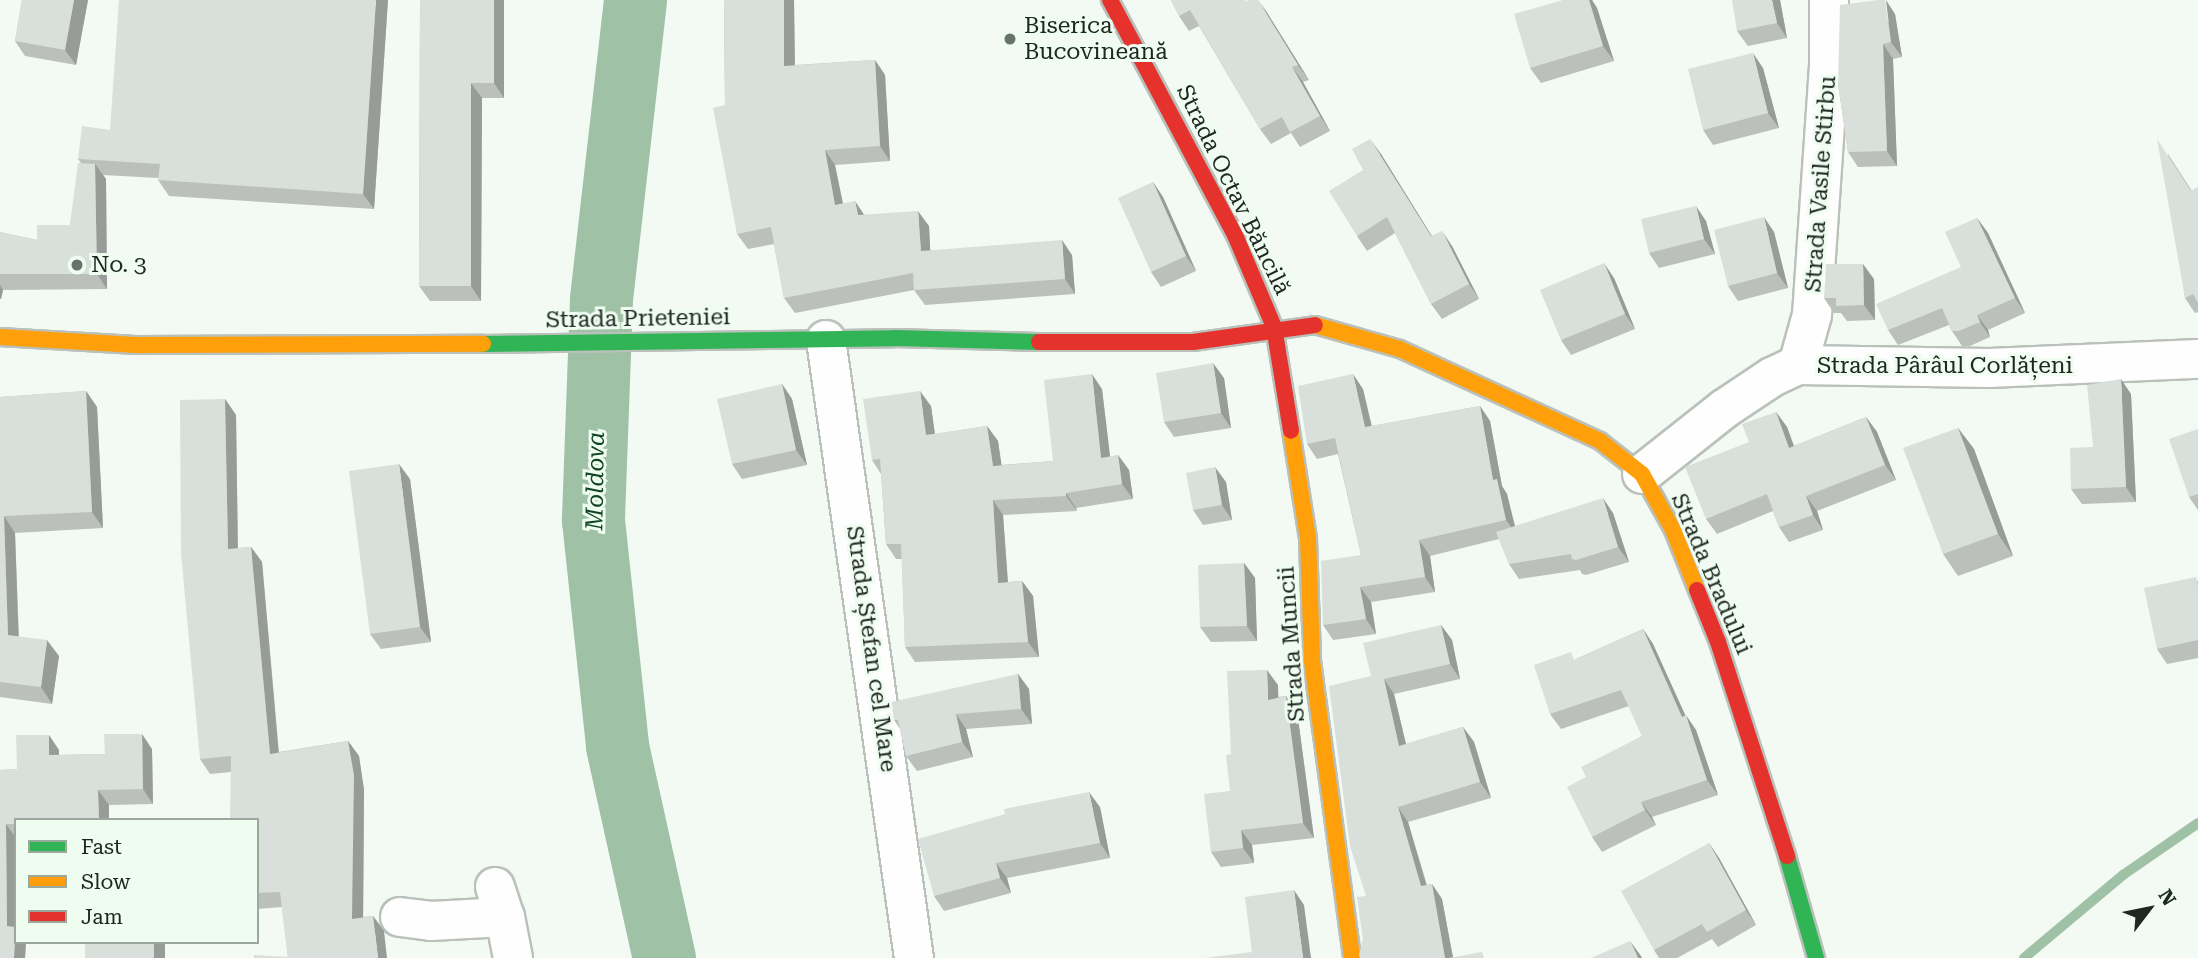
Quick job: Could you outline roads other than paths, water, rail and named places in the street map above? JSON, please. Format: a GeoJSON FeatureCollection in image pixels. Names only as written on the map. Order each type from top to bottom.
{"type":"FeatureCollection","features":[{"type":"Feature","properties":{"kind":"street","name":"Strada Octav Băncilă"},"geometry":{"type":"LineString","coordinates":[[1110,0],[1235,235],[1274,327]]}},
{"type":"Feature","properties":{"kind":"street","name":"Strada Vasile Stirbu"},"geometry":{"type":"LineString","coordinates":[[1798,365],[1812,315],[1829,66],[1829,0]]}},
{"type":"Feature","properties":{"kind":"street","name":"Strada Bradului"},"geometry":{"type":"LineString","coordinates":[[1274,327],[1310,324],[1400,349],[1527,405],[1600,441],[1642,474],[1674,530],[1718,642],[1778,826],[1816,958]]}},
{"type":"Feature","properties":{"kind":"street","name":"Strada Prieteniei"},"geometry":{"type":"LineString","coordinates":[[0,337],[149,345],[531,344],[895,338],[1089,344],[1193,342],[1274,327]]}},
{"type":"Feature","properties":{"kind":"street","name":"Strada Muncii"},"geometry":{"type":"LineString","coordinates":[[1274,327],[1308,538],[1312,661],[1352,958]]}},
{"type":"Feature","properties":{"kind":"street","name":"Strada Ștefan cel Mare"},"geometry":{"type":"LineString","coordinates":[[826,340],[914,958]]}},
{"type":"Feature","properties":{"kind":"street","name":"Strada Pârâul Corlățeni"},"geometry":{"type":"LineString","coordinates":[[1642,474],[1724,409],[1772,377],[1798,365],[2001,368],[2198,359]]}},
{"type":"Feature","properties":{"kind":"street"},"geometry":{"type":"LineString","coordinates":[[400,917],[431,921],[500,902],[513,958]]}},
{"type":"Feature","properties":{"kind":"waterway","name":"Moldova"},"geometry":{"type":"LineString","coordinates":[[635,0],[601,299],[593,520],[617,746],[664,958]]}},
{"type":"Feature","properties":{"kind":"waterway"},"geometry":{"type":"LineString","coordinates":[[2024,958],[2123,875],[2198,823]]}},
{"type":"Feature","properties":{"kind":"place","name":"Biserica Bucovineană"},"geometry":{"type":"Point","coordinates":[1010,39]}},
{"type":"Feature","properties":{"kind":"place","name":"No. 3"},"geometry":{"type":"Point","coordinates":[77,265]}}]}
